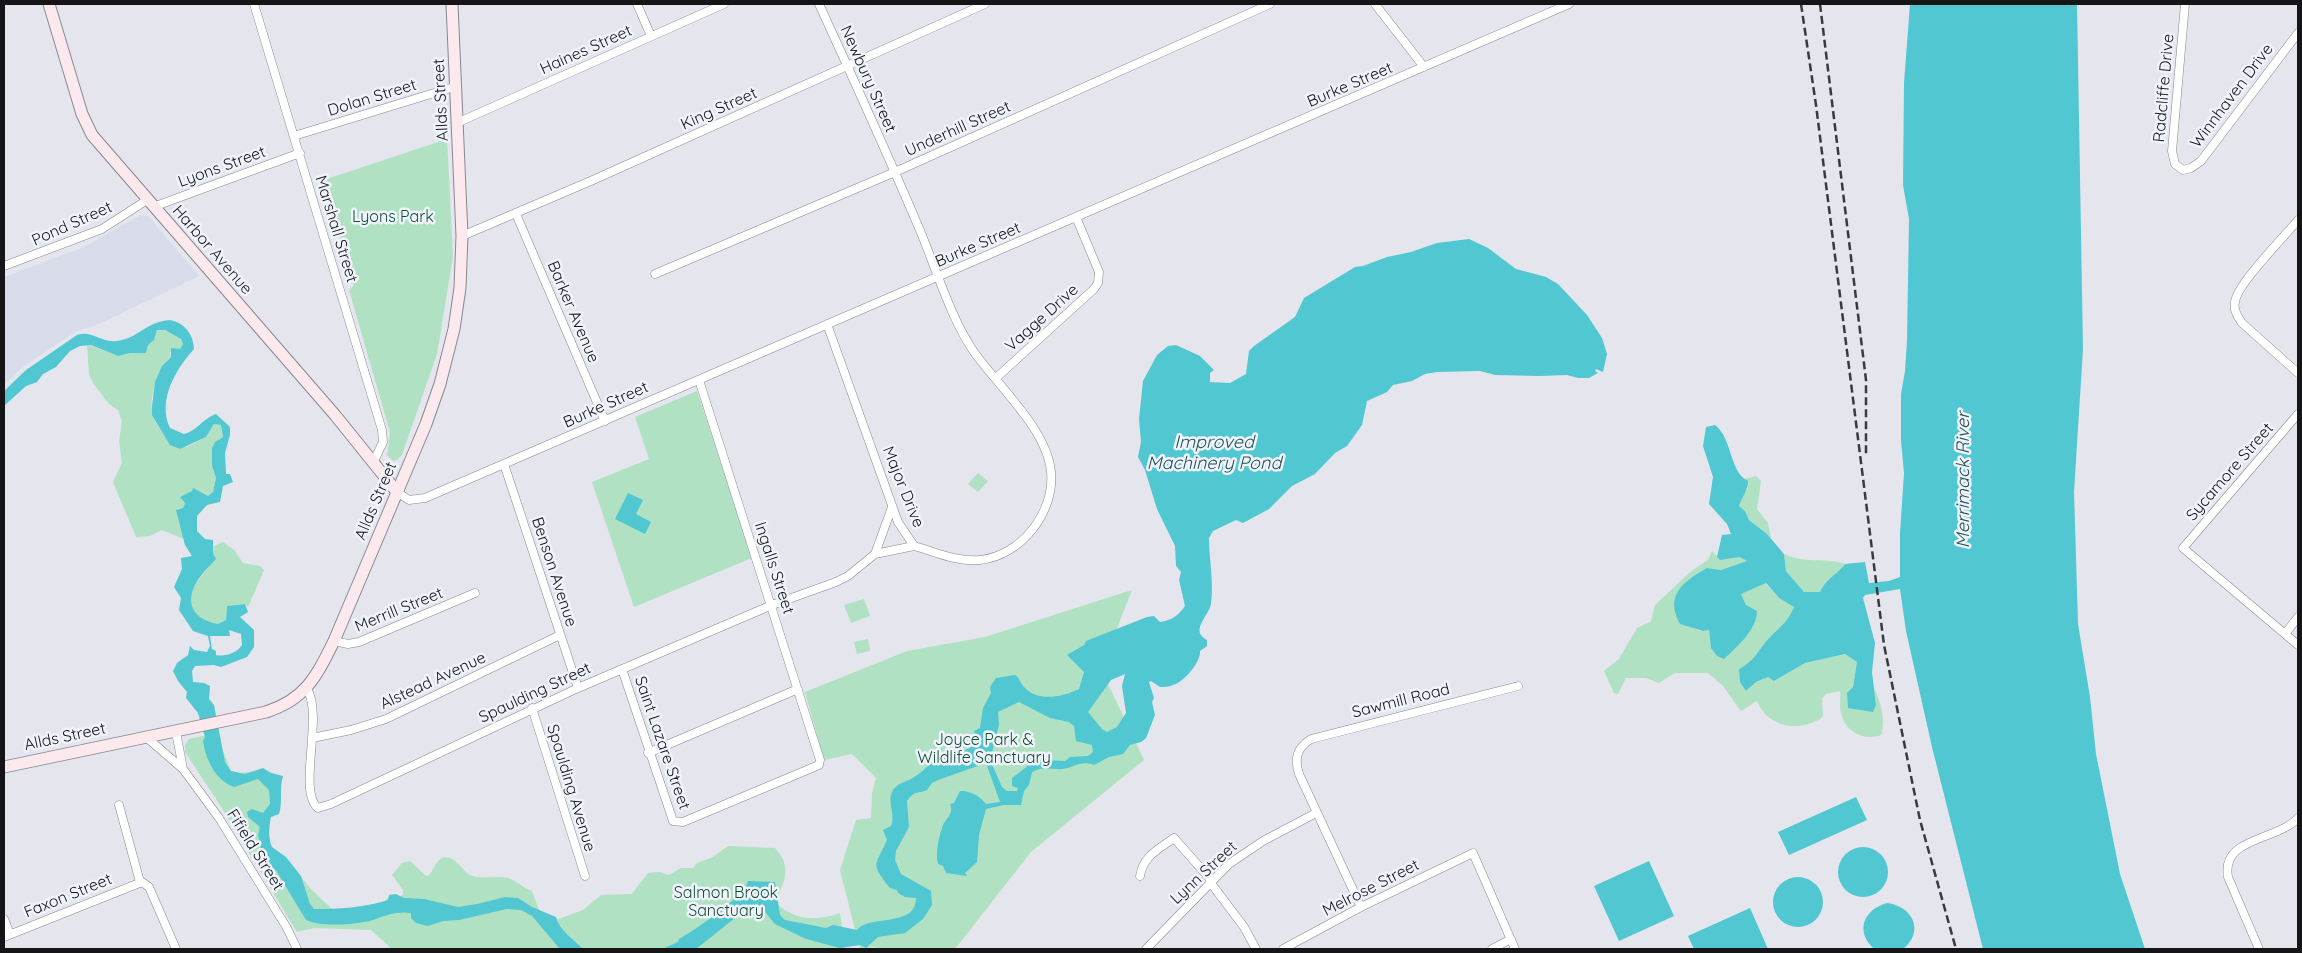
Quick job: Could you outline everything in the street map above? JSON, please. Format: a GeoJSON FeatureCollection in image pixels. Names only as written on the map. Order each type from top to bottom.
{"type":"FeatureCollection","features":[{"type":"Feature","properties":{"kind":"street","name":"Harbor Avenue"},"geometry":{"type":"LineString","coordinates":[[49,4],[82,114],[89,128],[150,203],[374,461],[397,492]]}},
{"type":"Feature","properties":{"kind":"street","name":"Marshall Street"},"geometry":{"type":"LineString","coordinates":[[254,4],[382,430],[383,442],[374,461]]}},
{"type":"Feature","properties":{"kind":"street","name":"Allds Street"},"geometry":{"type":"LineString","coordinates":[[4,767],[229,721],[276,709],[292,701],[307,689],[317,675],[334,641],[397,492],[431,410],[446,365],[459,295],[462,236],[459,122],[452,4]]}},
{"type":"Feature","properties":{"kind":"street"},"geometry":{"type":"LineString","coordinates":[[637,4],[652,36]]}},
{"type":"Feature","properties":{"kind":"street","name":"Haines Street"},"geometry":{"type":"LineString","coordinates":[[459,122],[724,4]]}},
{"type":"Feature","properties":{"kind":"street","name":"Newbury Street"},"geometry":{"type":"LineString","coordinates":[[819,4],[940,276]]}},
{"type":"Feature","properties":{"kind":"street","name":"King Street"},"geometry":{"type":"LineString","coordinates":[[462,236],[516,214],[985,4]]}},
{"type":"Feature","properties":{"kind":"street","name":"Underhill Street"},"geometry":{"type":"LineString","coordinates":[[655,274],[895,172],[1270,4]]}},
{"type":"Feature","properties":{"kind":"street"},"geometry":{"type":"LineString","coordinates":[[1376,4],[1424,67]]}},
{"type":"Feature","properties":{"kind":"street","name":"Burke Street"},"geometry":{"type":"LineString","coordinates":[[397,492],[409,500],[419,500],[1569,4]]}},
{"type":"Feature","properties":{"kind":"street","name":"Radcliffe Drive"},"geometry":{"type":"LineString","coordinates":[[2183,170],[2175,164],[2172,151],[2185,4]]}},
{"type":"Feature","properties":{"kind":"street","name":"Winnhaven Drive"},"geometry":{"type":"LineString","coordinates":[[2183,170],[2191,168],[2201,161],[2298,32]]}},
{"type":"Feature","properties":{"kind":"street","name":"Dolan Street"},"geometry":{"type":"LineString","coordinates":[[294,136],[457,86]]}},
{"type":"Feature","properties":{"kind":"street","name":"Lyons Street"},"geometry":{"type":"LineString","coordinates":[[150,203],[300,153]]}},
{"type":"Feature","properties":{"kind":"street","name":"Pond Street"},"geometry":{"type":"LineString","coordinates":[[4,266],[102,229],[150,203]]}},
{"type":"Feature","properties":{"kind":"street","name":"Barker Avenue"},"geometry":{"type":"LineString","coordinates":[[516,214],[605,421]]}},
{"type":"Feature","properties":{"kind":"street","name":"Vagge Drive"},"geometry":{"type":"LineString","coordinates":[[996,378],[1094,289],[1098,283],[1097,266],[1076,217]]}},
{"type":"Feature","properties":{"kind":"street"},"geometry":{"type":"LineString","coordinates":[[2298,220],[2243,286],[2234,304],[2236,315],[2242,323],[2298,373]]}},
{"type":"Feature","properties":{"kind":"street","name":"Major Drive"},"geometry":{"type":"LineString","coordinates":[[827,324],[902,530],[914,546],[953,558],[979,560],[990,558],[1017,544],[1032,530],[1044,512],[1051,482],[1051,471],[1046,451],[1031,425],[976,354],[963,332],[940,276]]}},
{"type":"Feature","properties":{"kind":"street","name":"Ingalls Street"},"geometry":{"type":"LineString","coordinates":[[699,380],[772,605],[820,760],[819,765]]}},
{"type":"Feature","properties":{"kind":"street","name":"Sycamore Street"},"geometry":{"type":"LineString","coordinates":[[2285,634],[2183,548],[2298,414]]}},
{"type":"Feature","properties":{"kind":"street","name":"Benson Avenue"},"geometry":{"type":"LineString","coordinates":[[504,464],[578,688]]}},
{"type":"Feature","properties":{"kind":"street"},"geometry":{"type":"LineString","coordinates":[[875,554],[892,506]]}},
{"type":"Feature","properties":{"kind":"street","name":"Spaulding Street"},"geometry":{"type":"LineString","coordinates":[[307,689],[312,700],[311,794],[318,808],[331,804],[532,708],[772,605],[848,576],[875,554],[914,546]]}},
{"type":"Feature","properties":{"kind":"street","name":"Merrill Street"},"geometry":{"type":"LineString","coordinates":[[334,641],[348,644],[359,642],[475,593]]}},
{"type":"Feature","properties":{"kind":"street"},"geometry":{"type":"LineString","coordinates":[[2298,618],[2285,634],[2298,645]]}},
{"type":"Feature","properties":{"kind":"street","name":"Alstead Avenue"},"geometry":{"type":"LineString","coordinates":[[312,738],[361,727],[394,716],[560,635]]}},
{"type":"Feature","properties":{"kind":"street","name":"Saint Lazare Street"},"geometry":{"type":"LineString","coordinates":[[622,669],[648,753],[673,821],[683,822],[819,765]]}},
{"type":"Feature","properties":{"kind":"street","name":"Sawmill Road"},"geometry":{"type":"LineString","coordinates":[[1316,813],[1296,763],[1298,752],[1302,745],[1311,739],[1518,686]]}},
{"type":"Feature","properties":{"kind":"street"},"geometry":{"type":"LineString","coordinates":[[648,753],[798,689]]}},
{"type":"Feature","properties":{"kind":"street","name":"Spaulding Avenue"},"geometry":{"type":"LineString","coordinates":[[532,708],[584,876]]}},
{"type":"Feature","properties":{"kind":"street","name":"Fifield Street"},"geometry":{"type":"LineString","coordinates":[[180,731],[183,769]]}},
{"type":"Feature","properties":{"kind":"street","name":"Fifield Street"},"geometry":{"type":"LineString","coordinates":[[146,738],[183,769],[219,818],[298,949]]}},
{"type":"Feature","properties":{"kind":"street"},"geometry":{"type":"LineString","coordinates":[[119,805],[142,882],[149,887],[176,949]]}},
{"type":"Feature","properties":{"kind":"street"},"geometry":{"type":"LineString","coordinates":[[1316,813],[1361,907]]}},
{"type":"Feature","properties":{"kind":"street","name":"Lynn Street"},"geometry":{"type":"LineString","coordinates":[[1146,949],[1211,882],[1245,852],[1316,813]]}},
{"type":"Feature","properties":{"kind":"street"},"geometry":{"type":"LineString","coordinates":[[2259,949],[2228,878],[2226,867],[2229,857],[2236,850],[2298,821]]}},
{"type":"Feature","properties":{"kind":"street"},"geometry":{"type":"LineString","coordinates":[[1140,876],[1146,858],[1174,838],[1211,882],[1244,927],[1256,949]]}},
{"type":"Feature","properties":{"kind":"street","name":"Melrose Street"},"geometry":{"type":"LineString","coordinates":[[1283,949],[1361,907],[1473,853],[1511,940]]}},
{"type":"Feature","properties":{"kind":"street","name":"Faxon Street"},"geometry":{"type":"LineString","coordinates":[[7,935],[142,882]]}},
{"type":"Feature","properties":{"kind":"street"},"geometry":{"type":"LineString","coordinates":[[4,919],[7,935]]}},
{"type":"Feature","properties":{"kind":"street"},"geometry":{"type":"LineString","coordinates":[[1492,949],[1511,940],[1515,949]]}},
{"type":"Feature","properties":{"kind":"shaded area"},"geometry":{"type":"Polygon","coordinates":[[[141,215],[148,216],[199,276],[97,325],[77,331],[24,366],[4,385],[4,277],[84,247],[141,215]]]}},
{"type":"Feature","properties":{"kind":"green space","name":"Lyons Park"},"geometry":{"type":"Polygon","coordinates":[[[447,139],[453,257],[437,354],[402,455],[393,461],[387,455],[390,432],[349,290],[354,285],[325,187],[319,188],[318,182],[447,139]]]}},
{"type":"Feature","properties":{"kind":"green space"},"geometry":{"type":"Polygon","coordinates":[[[157,330],[173,333],[179,337],[183,344],[180,349],[170,352],[171,357],[162,368],[155,384],[152,408],[154,419],[158,426],[169,443],[187,447],[206,437],[214,424],[221,425],[223,437],[215,442],[212,448],[212,466],[216,478],[213,492],[208,496],[192,491],[183,500],[185,503],[183,508],[177,509],[184,539],[162,530],[150,536],[136,537],[113,482],[122,463],[119,441],[122,422],[118,410],[109,404],[93,383],[89,374],[87,344],[118,356],[130,353],[146,353],[148,345],[155,338],[157,330]]]}},
{"type":"Feature","properties":{"kind":"green space"},"geometry":{"type":"Polygon","coordinates":[[[697,391],[752,558],[634,607],[592,482],[649,459],[635,417],[697,391]]]}},
{"type":"Feature","properties":{"kind":"green space"},"geometry":{"type":"Polygon","coordinates":[[[978,473],[988,481],[978,492],[968,484],[978,473]]]}},
{"type":"Feature","properties":{"kind":"green space"},"geometry":{"type":"Polygon","coordinates":[[[1756,476],[1761,481],[1757,509],[1768,523],[1771,538],[1749,520],[1745,511],[1739,506],[1742,496],[1748,488],[1744,479],[1756,476]]]}},
{"type":"Feature","properties":{"kind":"green space"},"geometry":{"type":"Polygon","coordinates":[[[223,542],[234,550],[243,563],[260,566],[264,570],[248,607],[245,604],[227,606],[226,620],[218,624],[196,614],[192,608],[191,600],[194,586],[215,556],[213,553],[214,546],[223,542]]]}},
{"type":"Feature","properties":{"kind":"green space"},"geometry":{"type":"Polygon","coordinates":[[[1712,551],[1720,560],[1741,557],[1747,561],[1721,570],[1707,568],[1692,628],[1702,631],[1709,630],[1711,648],[1746,605],[1741,594],[1765,583],[1779,598],[1795,607],[1788,619],[1753,658],[1739,669],[1746,691],[1756,682],[1768,677],[1774,681],[1805,663],[1845,654],[1857,662],[1853,687],[1876,705],[1874,688],[1882,712],[1881,735],[1875,737],[1862,736],[1846,725],[1840,707],[1840,691],[1826,694],[1822,699],[1823,717],[1805,725],[1795,726],[1777,722],[1769,717],[1757,701],[1741,711],[1723,686],[1708,673],[1675,673],[1659,683],[1646,678],[1626,678],[1618,694],[1614,693],[1604,671],[1619,659],[1637,628],[1651,621],[1655,605],[1690,572],[1708,560],[1712,551]]]}},
{"type":"Feature","properties":{"kind":"green space"},"geometry":{"type":"Polygon","coordinates":[[[1784,554],[1799,559],[1845,564],[1825,583],[1820,592],[1804,592],[1786,571],[1784,554]]]}},
{"type":"Feature","properties":{"kind":"green space","name":"Joyce Park & Wildlife Sanctuary"},"geometry":{"type":"Polygon","coordinates":[[[1132,590],[1101,669],[1144,760],[1031,852],[955,949],[876,949],[875,947],[860,949],[840,870],[856,820],[871,818],[872,794],[876,778],[852,754],[824,760],[805,692],[907,651],[985,637],[1132,590]]]}},
{"type":"Feature","properties":{"kind":"green space"},"geometry":{"type":"Polygon","coordinates":[[[864,599],[870,616],[851,623],[844,605],[864,599]]]}},
{"type":"Feature","properties":{"kind":"green space"},"geometry":{"type":"Polygon","coordinates":[[[868,639],[870,651],[857,654],[854,642],[868,639]]]}},
{"type":"Feature","properties":{"kind":"green space","name":"Salmon Brook Sanctuary"},"geometry":{"type":"Polygon","coordinates":[[[216,733],[231,771],[242,773],[264,771],[273,774],[268,838],[272,849],[292,866],[310,888],[332,909],[341,911],[383,903],[389,897],[399,898],[403,894],[403,890],[392,875],[402,863],[410,861],[428,876],[440,859],[447,857],[455,860],[470,875],[508,878],[532,891],[539,910],[556,920],[583,910],[601,895],[632,894],[648,873],[659,872],[669,875],[681,868],[693,868],[697,863],[713,857],[728,846],[775,848],[785,866],[785,878],[777,898],[775,882],[774,901],[796,916],[805,918],[822,918],[840,913],[845,949],[392,949],[371,930],[314,928],[297,932],[220,805],[185,752],[185,745],[189,739],[216,733]]]}},
{"type":"Feature","properties":{"kind":"water","name":"Merrimack River"},"geometry":{"type":"Polygon","coordinates":[[[1910,4],[2077,4],[2083,349],[2074,492],[2078,624],[2090,697],[2096,754],[2120,874],[2145,949],[1983,949],[1932,747],[1906,631],[1900,589],[1865,595],[1863,598],[1875,643],[1872,672],[1876,705],[1873,712],[1848,708],[1847,693],[1853,687],[1857,662],[1845,654],[1805,663],[1774,681],[1768,677],[1756,682],[1746,691],[1740,682],[1739,669],[1753,658],[1784,623],[1794,607],[1779,598],[1766,583],[1741,594],[1746,605],[1757,611],[1756,618],[1746,637],[1724,659],[1717,656],[1711,648],[1709,630],[1703,631],[1680,624],[1676,614],[1675,597],[1691,578],[1707,568],[1721,570],[1747,561],[1740,557],[1720,560],[1717,557],[1722,535],[1731,534],[1727,524],[1709,504],[1713,477],[1703,446],[1706,427],[1715,425],[1725,438],[1737,470],[1748,481],[1739,506],[1745,511],[1749,520],[1767,534],[1784,554],[1786,571],[1804,592],[1820,592],[1826,583],[1845,564],[1865,562],[1869,583],[1889,581],[1900,577],[1900,533],[1904,473],[1901,440],[1901,394],[1907,341],[1909,219],[1903,185],[1904,83],[1910,4]]]}},
{"type":"Feature","properties":{"kind":"water","name":"Improved Machinery Pond"},"geometry":{"type":"Polygon","coordinates":[[[1469,239],[1488,248],[1516,269],[1546,277],[1558,284],[1587,315],[1602,338],[1607,354],[1603,372],[1596,369],[1595,371],[1598,373],[1589,378],[1578,378],[1567,375],[1495,375],[1480,371],[1437,372],[1425,374],[1412,381],[1393,385],[1387,392],[1367,401],[1362,425],[1347,446],[1335,453],[1315,474],[1292,486],[1269,509],[1243,523],[1236,520],[1213,531],[1209,538],[1212,587],[1211,604],[1200,628],[1202,636],[1207,640],[1207,646],[1200,651],[1198,661],[1182,680],[1170,686],[1160,687],[1151,681],[1149,682],[1154,698],[1152,702],[1155,715],[1146,738],[1141,742],[1130,745],[1123,754],[1109,757],[1094,765],[1082,764],[1063,769],[1044,768],[1032,772],[1029,785],[1024,791],[1021,805],[1004,805],[986,809],[979,835],[977,862],[965,873],[967,876],[946,873],[943,866],[938,864],[938,844],[943,825],[951,813],[950,804],[954,803],[960,791],[975,794],[986,804],[1000,802],[986,763],[938,780],[932,783],[927,790],[910,797],[907,801],[909,827],[896,851],[895,860],[901,874],[931,891],[932,905],[923,919],[905,933],[878,937],[866,948],[860,945],[840,948],[806,939],[775,924],[757,904],[745,910],[696,949],[662,949],[678,942],[679,939],[718,913],[738,895],[748,881],[775,882],[780,915],[785,920],[826,928],[833,925],[857,930],[863,925],[872,922],[901,917],[909,913],[914,907],[916,898],[905,897],[898,893],[897,890],[890,888],[879,874],[876,865],[887,840],[883,830],[891,826],[892,822],[890,800],[894,789],[918,775],[938,758],[966,750],[975,745],[974,731],[980,728],[983,708],[991,693],[990,687],[996,678],[1015,675],[1030,692],[1044,697],[1073,692],[1079,689],[1084,672],[1067,655],[1084,645],[1086,641],[1147,617],[1154,616],[1160,622],[1171,619],[1185,606],[1179,580],[1181,572],[1176,566],[1175,546],[1157,509],[1145,470],[1138,457],[1141,442],[1139,419],[1143,381],[1157,355],[1168,346],[1176,345],[1200,356],[1214,370],[1210,373],[1210,382],[1230,383],[1246,374],[1249,351],[1295,317],[1304,298],[1355,267],[1437,243],[1469,239]],[[1125,674],[1111,680],[1088,712],[1102,729],[1107,732],[1117,727],[1126,713],[1122,686],[1125,674]],[[1019,702],[998,712],[999,725],[990,760],[1002,787],[1007,791],[1017,791],[1018,788],[1012,786],[1012,778],[1033,762],[1041,760],[1065,761],[1070,757],[1088,756],[1093,752],[1092,745],[1076,741],[1074,726],[1069,722],[1050,718],[1019,702]]]}},
{"type":"Feature","properties":{"kind":"water"},"geometry":{"type":"Polygon","coordinates":[[[161,321],[175,321],[184,327],[190,334],[194,349],[175,375],[170,386],[166,407],[170,428],[184,434],[216,414],[230,427],[230,435],[225,453],[226,474],[230,474],[233,482],[223,486],[220,502],[207,505],[197,516],[197,531],[205,539],[213,540],[213,553],[216,559],[197,582],[191,598],[192,605],[200,617],[218,624],[226,620],[227,606],[245,604],[248,612],[240,617],[254,630],[254,647],[247,657],[221,667],[214,665],[195,666],[192,671],[193,682],[204,683],[210,686],[209,699],[214,705],[225,762],[231,771],[245,774],[263,768],[271,773],[283,776],[279,814],[271,817],[269,828],[270,840],[272,847],[286,857],[301,876],[310,904],[314,909],[351,908],[388,900],[389,895],[396,894],[404,898],[424,899],[458,907],[505,897],[518,898],[532,907],[556,917],[563,930],[583,949],[560,949],[532,916],[521,910],[507,909],[459,920],[443,921],[428,926],[416,923],[411,918],[411,913],[392,914],[358,923],[320,924],[312,922],[306,920],[277,872],[263,857],[258,835],[260,827],[248,817],[247,812],[252,809],[263,813],[270,804],[269,790],[258,779],[234,787],[227,784],[217,774],[206,755],[203,741],[205,737],[198,713],[186,698],[187,692],[173,671],[177,663],[188,655],[190,646],[194,650],[207,652],[210,646],[208,636],[193,631],[179,610],[181,598],[174,587],[182,569],[181,558],[192,556],[185,545],[176,510],[183,508],[185,503],[180,497],[192,491],[193,488],[208,496],[213,492],[216,478],[212,466],[212,448],[215,442],[223,437],[221,425],[214,424],[206,437],[180,449],[170,445],[152,415],[155,382],[162,366],[171,357],[171,348],[180,349],[183,344],[181,339],[165,330],[157,330],[154,340],[148,345],[146,353],[130,353],[118,356],[91,345],[80,346],[70,351],[56,367],[43,374],[37,382],[26,386],[4,406],[4,391],[26,370],[77,335],[87,334],[111,341],[124,340],[161,321]],[[229,630],[230,636],[210,636],[212,649],[216,651],[216,655],[230,654],[240,648],[242,645],[241,634],[229,630]]]}},
{"type":"Feature","properties":{"kind":"water"},"geometry":{"type":"Polygon","coordinates":[[[628,493],[643,500],[636,514],[651,522],[645,534],[615,519],[628,493]]]}},
{"type":"Feature","properties":{"kind":"water"},"geometry":{"type":"Polygon","coordinates":[[[1856,797],[1867,820],[1789,855],[1778,832],[1856,797]]]}},
{"type":"Feature","properties":{"kind":"water"},"geometry":{"type":"Polygon","coordinates":[[[1858,847],[1868,847],[1881,854],[1888,867],[1888,877],[1881,890],[1868,897],[1858,897],[1849,893],[1842,886],[1838,877],[1838,867],[1842,858],[1849,851],[1858,847]]]}},
{"type":"Feature","properties":{"kind":"water"},"geometry":{"type":"Polygon","coordinates":[[[1649,861],[1674,916],[1619,941],[1594,886],[1649,861]]]}},
{"type":"Feature","properties":{"kind":"water"},"geometry":{"type":"Polygon","coordinates":[[[1793,877],[1803,877],[1816,884],[1823,897],[1823,907],[1816,920],[1803,927],[1793,927],[1784,923],[1777,916],[1773,907],[1773,897],[1777,888],[1784,881],[1793,877]]]}},
{"type":"Feature","properties":{"kind":"water"},"geometry":{"type":"Polygon","coordinates":[[[1887,903],[1904,909],[1913,921],[1913,935],[1910,942],[1903,949],[1874,949],[1865,935],[1863,928],[1867,916],[1879,906],[1887,903]]]}},
{"type":"Feature","properties":{"kind":"water"},"geometry":{"type":"Polygon","coordinates":[[[1750,908],[1768,949],[1694,949],[1688,936],[1750,908]]]}},
{"type":"Feature","properties":{"kind":"railway"},"geometry":{"type":"LineString","coordinates":[[1801,4],[1816,105],[1884,645],[1920,820],[1956,949]]}},
{"type":"Feature","properties":{"kind":"railway"},"geometry":{"type":"LineString","coordinates":[[1820,4],[1866,380],[1866,456]]}}]}
